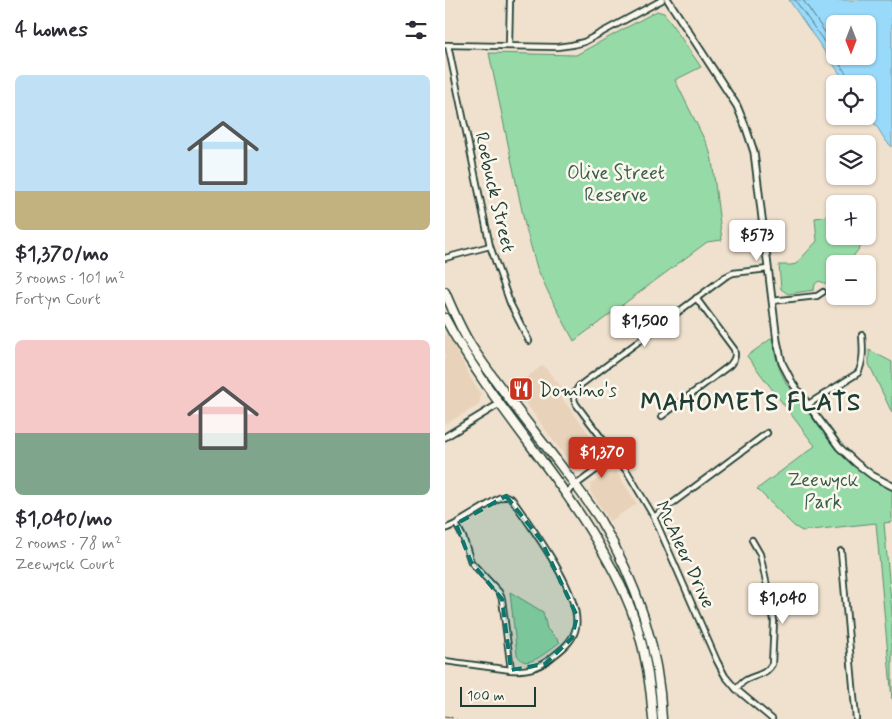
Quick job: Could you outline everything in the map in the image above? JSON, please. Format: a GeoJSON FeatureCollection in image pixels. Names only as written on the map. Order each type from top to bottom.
{"type":"FeatureCollection","features":[{"type":"Feature","properties":{"kind":"highway"},"geometry":{"type":"LineString","coordinates":[[445,292],[471,346],[576,486],[598,518],[624,564],[646,620],[653,647],[660,690],[662,719]]}},
{"type":"Feature","properties":{"kind":"highway"},"geometry":{"type":"LineString","coordinates":[[445,318],[471,364],[581,516],[610,564],[636,624],[645,654],[653,719]]}},
{"type":"Feature","properties":{"kind":"street"},"geometry":{"type":"LineString","coordinates":[[509,46],[510,0]]}},
{"type":"Feature","properties":{"kind":"street"},"geometry":{"type":"LineString","coordinates":[[447,45],[557,47],[584,42],[662,0]]}},
{"type":"Feature","properties":{"kind":"street"},"geometry":{"type":"LineString","coordinates":[[668,0],[737,106],[754,152],[777,342],[782,363],[793,384],[839,447],[856,464],[892,486]]}},
{"type":"Feature","properties":{"kind":"street","name":"Roebuck Street"},"geometry":{"type":"LineString","coordinates":[[447,45],[490,246],[510,302],[529,341]]}},
{"type":"Feature","properties":{"kind":"street"},"geometry":{"type":"LineString","coordinates":[[445,258],[490,246]]}},
{"type":"Feature","properties":{"kind":"street","name":"McAleer Drive"},"geometry":{"type":"LineString","coordinates":[[768,269],[733,273],[725,277],[579,386],[574,392],[573,399],[628,474],[654,517],[725,676],[772,719]]}},
{"type":"Feature","properties":{"kind":"street"},"geometry":{"type":"LineString","coordinates":[[772,301],[817,296],[823,292]]}},
{"type":"Feature","properties":{"kind":"street"},"geometry":{"type":"LineString","coordinates":[[662,416],[730,365],[736,355],[734,349],[696,298]]}},
{"type":"Feature","properties":{"kind":"street"},"geometry":{"type":"LineString","coordinates":[[807,404],[857,373],[861,366],[862,335]]}},
{"type":"Feature","properties":{"kind":"street"},"geometry":{"type":"LineString","coordinates":[[445,437],[509,398]]}},
{"type":"Feature","properties":{"kind":"street"},"geometry":{"type":"LineString","coordinates":[[654,517],[767,433]]}},
{"type":"Feature","properties":{"kind":"street"},"geometry":{"type":"LineString","coordinates":[[565,493],[615,456]]}},
{"type":"Feature","properties":{"kind":"street"},"geometry":{"type":"LineString","coordinates":[[445,529],[499,498],[507,496],[512,499],[541,540],[558,570],[577,616],[576,628],[572,638],[564,648],[545,664],[531,669],[511,670],[445,660]]}},
{"type":"Feature","properties":{"kind":"street"},"geometry":{"type":"LineString","coordinates":[[456,524],[463,536],[471,562],[499,592],[503,599],[511,670]]}},
{"type":"Feature","properties":{"kind":"street"},"geometry":{"type":"LineString","coordinates":[[736,688],[745,680],[765,673],[772,664],[774,621],[760,554],[752,540]]}},
{"type":"Feature","properties":{"kind":"street"},"geometry":{"type":"LineString","coordinates":[[841,552],[856,719]]}},
{"type":"Feature","properties":{"kind":"highlighted area"},"geometry":{"type":"Polygon","coordinates":[[[506,496],[541,540],[577,616],[572,638],[545,664],[511,670],[502,599],[471,562],[456,524],[506,496]]]}},
{"type":"Feature","properties":{"kind":"shaded area"},"geometry":{"type":"Polygon","coordinates":[[[445,327],[481,394],[479,405],[445,424],[445,327]]]}},
{"type":"Feature","properties":{"kind":"shaded area"},"geometry":{"type":"Polygon","coordinates":[[[543,365],[563,389],[558,393],[602,451],[601,458],[582,471],[576,471],[514,387],[543,365]]]}},
{"type":"Feature","properties":{"kind":"shaded area"},"geometry":{"type":"Polygon","coordinates":[[[609,471],[616,471],[637,504],[610,521],[590,491],[591,484],[609,471]]]}},
{"type":"Feature","properties":{"kind":"green space","name":"Olive Street Reserve"},"geometry":{"type":"Polygon","coordinates":[[[657,11],[664,13],[701,67],[675,80],[709,149],[722,240],[707,242],[574,341],[537,268],[525,225],[489,53],[576,55],[657,11]]]}},
{"type":"Feature","properties":{"kind":"green space"},"geometry":{"type":"Polygon","coordinates":[[[826,215],[826,245],[862,245],[854,255],[826,255],[826,284],[819,281],[815,284],[814,290],[788,294],[781,289],[779,265],[796,264],[817,241],[815,218],[826,215]]]}},
{"type":"Feature","properties":{"kind":"green space","name":"Zeewyck Park"},"geometry":{"type":"Polygon","coordinates":[[[772,338],[780,370],[787,385],[802,405],[843,456],[854,465],[892,488],[892,522],[884,523],[892,613],[892,699],[876,523],[802,531],[794,526],[757,489],[815,446],[747,356],[772,338]]]}},
{"type":"Feature","properties":{"kind":"green space"},"geometry":{"type":"Polygon","coordinates":[[[869,350],[892,362],[892,413],[869,364],[869,350]]]}},
{"type":"Feature","properties":{"kind":"green space"},"geometry":{"type":"Polygon","coordinates":[[[510,592],[543,612],[547,629],[560,642],[532,661],[523,661],[517,655],[510,592]]]}},
{"type":"Feature","properties":{"kind":"water"},"geometry":{"type":"Polygon","coordinates":[[[789,0],[892,0],[892,147],[876,125],[876,75],[841,75],[834,65],[876,65],[876,15],[826,15],[826,54],[789,0]]]}},
{"type":"Feature","properties":{"kind":"railway"},"geometry":{"type":"LineString","coordinates":[[445,716],[457,719]]}},
{"type":"Feature","properties":{"kind":"place","name":"Domino's"},"geometry":{"type":"Point","coordinates":[521,389]}},
{"type":"Feature","properties":{"kind":"district","name":"MAHOMETS FLATS"},"geometry":{"type":"Point","coordinates":[751,402]}}]}
